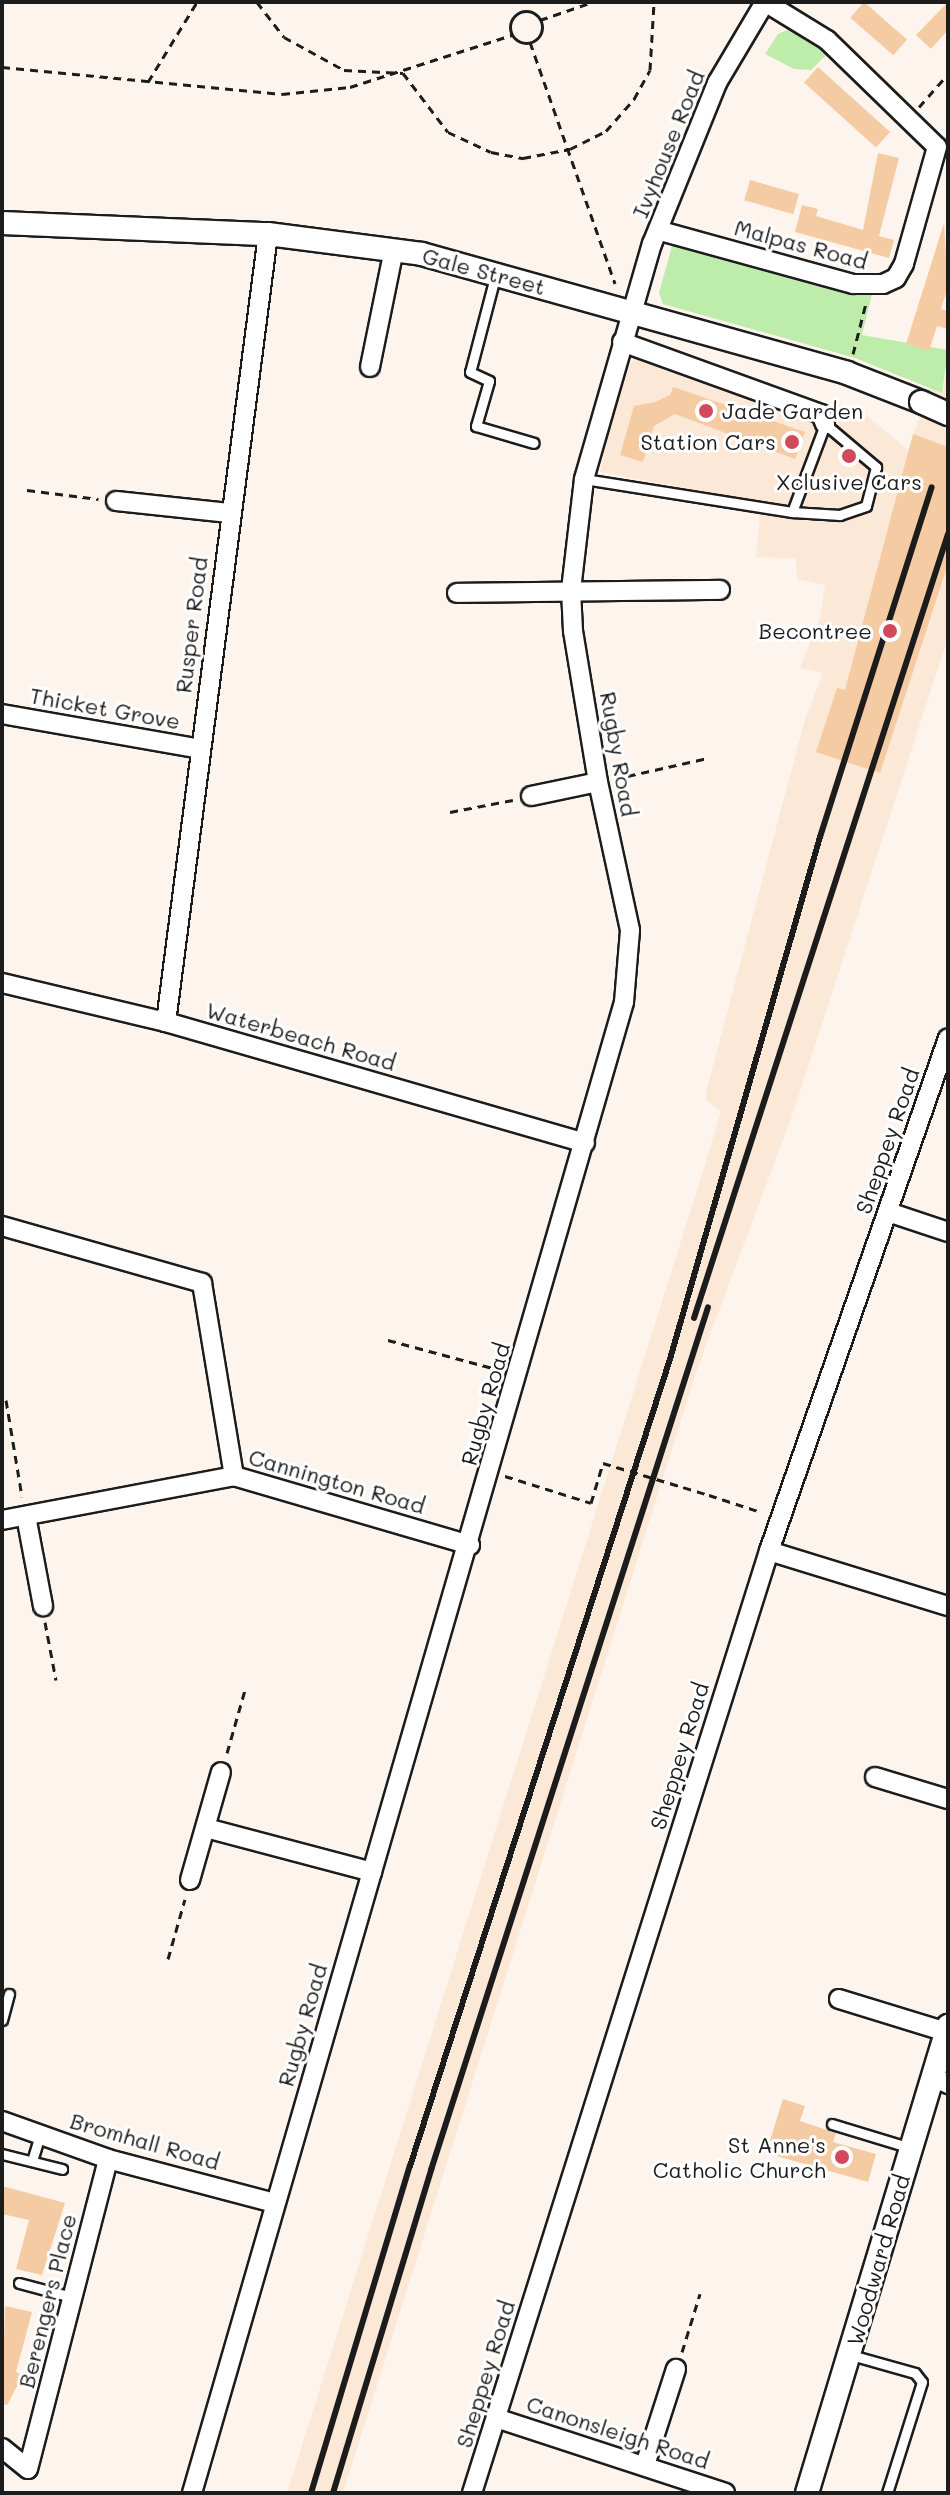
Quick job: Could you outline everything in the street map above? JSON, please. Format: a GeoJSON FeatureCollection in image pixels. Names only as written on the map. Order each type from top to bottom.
{"type":"FeatureCollection","features":[{"type":"Feature","properties":{"kind":"street","name":"Malpas Road"},"geometry":{"type":"LineString","coordinates":[[660,231],[870,288],[896,278],[904,264],[937,147],[806,23],[765,2]]}},
{"type":"Feature","properties":{"kind":"street","name":"Ivyhouse Road"},"geometry":{"type":"LineString","coordinates":[[633,312],[643,275],[717,83],[765,2]]}},
{"type":"Feature","properties":{"kind":"street","name":"Gale Street"},"geometry":{"type":"LineString","coordinates":[[2,223],[268,234],[394,249],[496,274],[847,373],[948,414]]}},
{"type":"Feature","properties":{"kind":"street","name":"Rusper Road"},"geometry":{"type":"LineString","coordinates":[[166,1022],[229,513],[268,234]]}},
{"type":"Feature","properties":{"kind":"street"},"geometry":{"type":"LineString","coordinates":[[370,367],[394,249]]}},
{"type":"Feature","properties":{"kind":"street","name":"Rugby Road"},"geometry":{"type":"LineString","coordinates":[[192,2493],[470,1545],[624,1002],[630,930],[598,782],[573,631],[571,590],[584,479],[633,312]]}},
{"type":"Feature","properties":{"kind":"street"},"geometry":{"type":"LineString","coordinates":[[622,342],[821,414],[825,424]]}},
{"type":"Feature","properties":{"kind":"street"},"geometry":{"type":"LineString","coordinates":[[116,501],[229,513]]}},
{"type":"Feature","properties":{"kind":"street"},"geometry":{"type":"LineString","coordinates":[[457,593],[720,590]]}},
{"type":"Feature","properties":{"kind":"street","name":"Thicket Grove"},"geometry":{"type":"LineString","coordinates":[[2,714],[200,749]]}},
{"type":"Feature","properties":{"kind":"street"},"geometry":{"type":"LineString","coordinates":[[531,796],[598,782]]}},
{"type":"Feature","properties":{"kind":"street","name":"Waterbeach Road"},"geometry":{"type":"LineString","coordinates":[[2,983],[166,1022],[585,1143]]}},
{"type":"Feature","properties":{"kind":"street","name":"Sheppey Road"},"geometry":{"type":"LineString","coordinates":[[472,2493],[769,1551],[948,1038]]}},
{"type":"Feature","properties":{"kind":"street"},"geometry":{"type":"LineString","coordinates":[[888,1212],[948,1232]]}},
{"type":"Feature","properties":{"kind":"street"},"geometry":{"type":"LineString","coordinates":[[2,1226],[202,1283],[234,1476]]}},
{"type":"Feature","properties":{"kind":"street","name":"Cannington Road"},"geometry":{"type":"LineString","coordinates":[[2,1520],[234,1476],[470,1545]]}},
{"type":"Feature","properties":{"kind":"street"},"geometry":{"type":"LineString","coordinates":[[26,1516],[43,1606]]}},
{"type":"Feature","properties":{"kind":"street"},"geometry":{"type":"LineString","coordinates":[[769,1551],[948,1606]]}},
{"type":"Feature","properties":{"kind":"street"},"geometry":{"type":"LineString","coordinates":[[190,1880],[221,1772]]}},
{"type":"Feature","properties":{"kind":"street"},"geometry":{"type":"LineString","coordinates":[[875,1777],[948,1799]]}},
{"type":"Feature","properties":{"kind":"street"},"geometry":{"type":"LineString","coordinates":[[206,1828],[372,1872]]}},
{"type":"Feature","properties":{"kind":"street"},"geometry":{"type":"LineString","coordinates":[[839,1999],[947,2029]]}},
{"type":"Feature","properties":{"kind":"street","name":"Woodward Road"},"geometry":{"type":"LineString","coordinates":[[807,2493],[911,2148],[940,2080],[947,2029]]}},
{"type":"Feature","properties":{"kind":"street","name":"Bromhall Road"},"geometry":{"type":"LineString","coordinates":[[2,2121],[108,2159],[275,2203]]}},
{"type":"Feature","properties":{"kind":"street","name":"Berengers Place"},"geometry":{"type":"LineString","coordinates":[[2,2448],[28,2469],[108,2159]]}},
{"type":"Feature","properties":{"kind":"street"},"geometry":{"type":"LineString","coordinates":[[645,2465],[676,2369]]}},
{"type":"Feature","properties":{"kind":"street","name":"Canonsleigh Road"},"geometry":{"type":"LineString","coordinates":[[496,2418],[725,2493]]}},
{"type":"Feature","properties":{"kind":"lane"},"geometry":{"type":"LineString","coordinates":[[496,274],[470,372],[489,381],[476,426],[534,443]]}},
{"type":"Feature","properties":{"kind":"lane"},"geometry":{"type":"LineString","coordinates":[[584,479],[792,512],[840,515],[866,506],[876,467],[825,424],[792,512]]}},
{"type":"Feature","properties":{"kind":"lane"},"geometry":{"type":"LineString","coordinates":[[2,2020],[9,1994]]}},
{"type":"Feature","properties":{"kind":"lane"},"geometry":{"type":"LineString","coordinates":[[832,2124],[911,2148]]}},
{"type":"Feature","properties":{"kind":"lane"},"geometry":{"type":"LineString","coordinates":[[32,2161],[40,2135]]}},
{"type":"Feature","properties":{"kind":"lane"},"geometry":{"type":"LineString","coordinates":[[2,2154],[62,2169]]}},
{"type":"Feature","properties":{"kind":"lane"},"geometry":{"type":"LineString","coordinates":[[19,2283],[72,2297]]}},
{"type":"Feature","properties":{"kind":"lane"},"geometry":{"type":"LineString","coordinates":[[851,2355],[915,2373],[922,2382],[887,2493]]}},
{"type":"Feature","properties":{"kind":"path"},"geometry":{"type":"LineString","coordinates":[[148,82],[197,2]]}},
{"type":"Feature","properties":{"kind":"path"},"geometry":{"type":"LineString","coordinates":[[257,2],[284,37],[344,70],[403,73],[448,132],[491,152],[523,158],[570,149],[606,131],[634,99],[650,70],[654,2]]}},
{"type":"Feature","properties":{"kind":"path"},"geometry":{"type":"LineString","coordinates":[[540,20],[593,2]]}},
{"type":"Feature","properties":{"kind":"path"},"geometry":{"type":"LineString","coordinates":[[512,35],[511,21],[518,13],[528,11],[540,20]]}},
{"type":"Feature","properties":{"kind":"path"},"geometry":{"type":"LineString","coordinates":[[530,42],[539,36],[540,20]]}},
{"type":"Feature","properties":{"kind":"path"},"geometry":{"type":"LineString","coordinates":[[2,67],[282,94],[350,87],[403,73],[512,35],[530,42],[615,284]]}},
{"type":"Feature","properties":{"kind":"path"},"geometry":{"type":"LineString","coordinates":[[909,118],[948,74]]}},
{"type":"Feature","properties":{"kind":"path"},"geometry":{"type":"LineString","coordinates":[[606,286],[615,284],[630,271],[643,275]]}},
{"type":"Feature","properties":{"kind":"path"},"geometry":{"type":"LineString","coordinates":[[850,362],[870,288]]}},
{"type":"Feature","properties":{"kind":"path"},"geometry":{"type":"LineString","coordinates":[[27,490],[116,501]]}},
{"type":"Feature","properties":{"kind":"path"},"geometry":{"type":"LineString","coordinates":[[598,782],[708,758]]}},
{"type":"Feature","properties":{"kind":"path"},"geometry":{"type":"LineString","coordinates":[[450,812],[531,796]]}},
{"type":"Feature","properties":{"kind":"path"},"geometry":{"type":"LineString","coordinates":[[388,1340],[518,1375]]}},
{"type":"Feature","properties":{"kind":"path"},"geometry":{"type":"LineString","coordinates":[[6,1400],[26,1516]]}},
{"type":"Feature","properties":{"kind":"path"},"geometry":{"type":"LineString","coordinates":[[491,1471],[591,1503],[603,1463],[780,1518]]}},
{"type":"Feature","properties":{"kind":"path"},"geometry":{"type":"LineString","coordinates":[[43,1606],[56,1680]]}},
{"type":"Feature","properties":{"kind":"path"},"geometry":{"type":"LineString","coordinates":[[221,1772],[245,1690]]}},
{"type":"Feature","properties":{"kind":"path"},"geometry":{"type":"LineString","coordinates":[[168,1959],[190,1880]]}},
{"type":"Feature","properties":{"kind":"path"},"geometry":{"type":"LineString","coordinates":[[676,2369],[700,2294]]}},
{"type":"Feature","properties":{"kind":"shaded area"},"geometry":{"type":"Polygon","coordinates":[[[636,359],[654,360],[812,419],[837,403],[865,414],[908,450],[930,388],[942,393],[948,367],[948,638],[792,1116],[698,1367],[343,2493],[287,2493],[721,1111],[706,1100],[706,1092],[805,719],[823,673],[800,668],[820,617],[825,585],[797,579],[796,559],[756,557],[761,502],[600,472],[623,368],[636,359]]]}},
{"type":"Feature","properties":{"kind":"green space"},"geometry":{"type":"Polygon","coordinates":[[[789,29],[827,54],[811,70],[794,69],[765,54],[778,34],[789,29]]]}},
{"type":"Feature","properties":{"kind":"green space"},"geometry":{"type":"Polygon","coordinates":[[[687,243],[872,294],[862,335],[948,350],[942,393],[855,358],[663,304],[659,293],[672,246],[687,243]]]}},
{"type":"Feature","properties":{"kind":"building"},"geometry":{"type":"Polygon","coordinates":[[[864,2],[907,39],[893,55],[850,18],[864,2]]]}},
{"type":"Feature","properties":{"kind":"building"},"geometry":{"type":"Polygon","coordinates":[[[948,2],[948,30],[931,49],[916,35],[948,2]]]}},
{"type":"Feature","properties":{"kind":"building"},"geometry":{"type":"Polygon","coordinates":[[[818,67],[890,132],[876,148],[804,83],[818,67]]]}},
{"type":"Feature","properties":{"kind":"building"},"geometry":{"type":"Polygon","coordinates":[[[878,153],[899,158],[879,236],[894,240],[889,258],[795,232],[802,205],[818,209],[816,216],[863,230],[878,153]]]}},
{"type":"Feature","properties":{"kind":"building"},"geometry":{"type":"Polygon","coordinates":[[[750,180],[799,194],[793,214],[744,200],[750,180]]]}},
{"type":"Feature","properties":{"kind":"building"},"geometry":{"type":"Polygon","coordinates":[[[944,223],[948,287],[941,309],[948,311],[948,329],[937,326],[929,351],[906,344],[944,223]]]}},
{"type":"Feature","properties":{"kind":"building"},"geometry":{"type":"Polygon","coordinates":[[[673,387],[805,432],[795,459],[675,414],[654,426],[643,462],[620,455],[634,406],[670,395],[673,387]]]}},
{"type":"Feature","properties":{"kind":"building"},"geometry":{"type":"Polygon","coordinates":[[[913,434],[948,447],[948,564],[880,773],[816,752],[837,688],[845,690],[913,434]]]}},
{"type":"Feature","properties":{"kind":"building"},"geometry":{"type":"Polygon","coordinates":[[[783,2099],[805,2106],[800,2121],[836,2133],[833,2142],[876,2154],[868,2182],[766,2153],[783,2099]]]}},
{"type":"Feature","properties":{"kind":"building"},"geometry":{"type":"Polygon","coordinates":[[[2,2186],[65,2203],[42,2275],[16,2269],[29,2220],[2,2214],[2,2186]]]}},
{"type":"Feature","properties":{"kind":"building"},"geometry":{"type":"Polygon","coordinates":[[[5,2306],[32,2312],[16,2372],[23,2375],[7,2405],[2,2404],[5,2306]]]}},
{"type":"Feature","properties":{"kind":"railway"},"geometry":{"type":"LineString","coordinates":[[311,2493],[410,2166],[670,1359],[820,837],[932,487]]}},
{"type":"Feature","properties":{"kind":"railway"},"geometry":{"type":"LineString","coordinates":[[694,1318],[948,534]]}},
{"type":"Feature","properties":{"kind":"railway"},"geometry":{"type":"LineString","coordinates":[[333,2493],[431,2170],[708,1307]]}},
{"type":"Feature","properties":{"kind":"place","name":"Jade Garden"},"geometry":{"type":"Point","coordinates":[706,411]}},
{"type":"Feature","properties":{"kind":"place","name":"Station Cars"},"geometry":{"type":"Point","coordinates":[792,442]}},
{"type":"Feature","properties":{"kind":"place","name":"Xclusive Cars"},"geometry":{"type":"Point","coordinates":[849,456]}},
{"type":"Feature","properties":{"kind":"place","name":"Becontree"},"geometry":{"type":"Point","coordinates":[890,631]}},
{"type":"Feature","properties":{"kind":"place","name":"St Anne's Catholic Church"},"geometry":{"type":"Point","coordinates":[842,2157]}}]}
